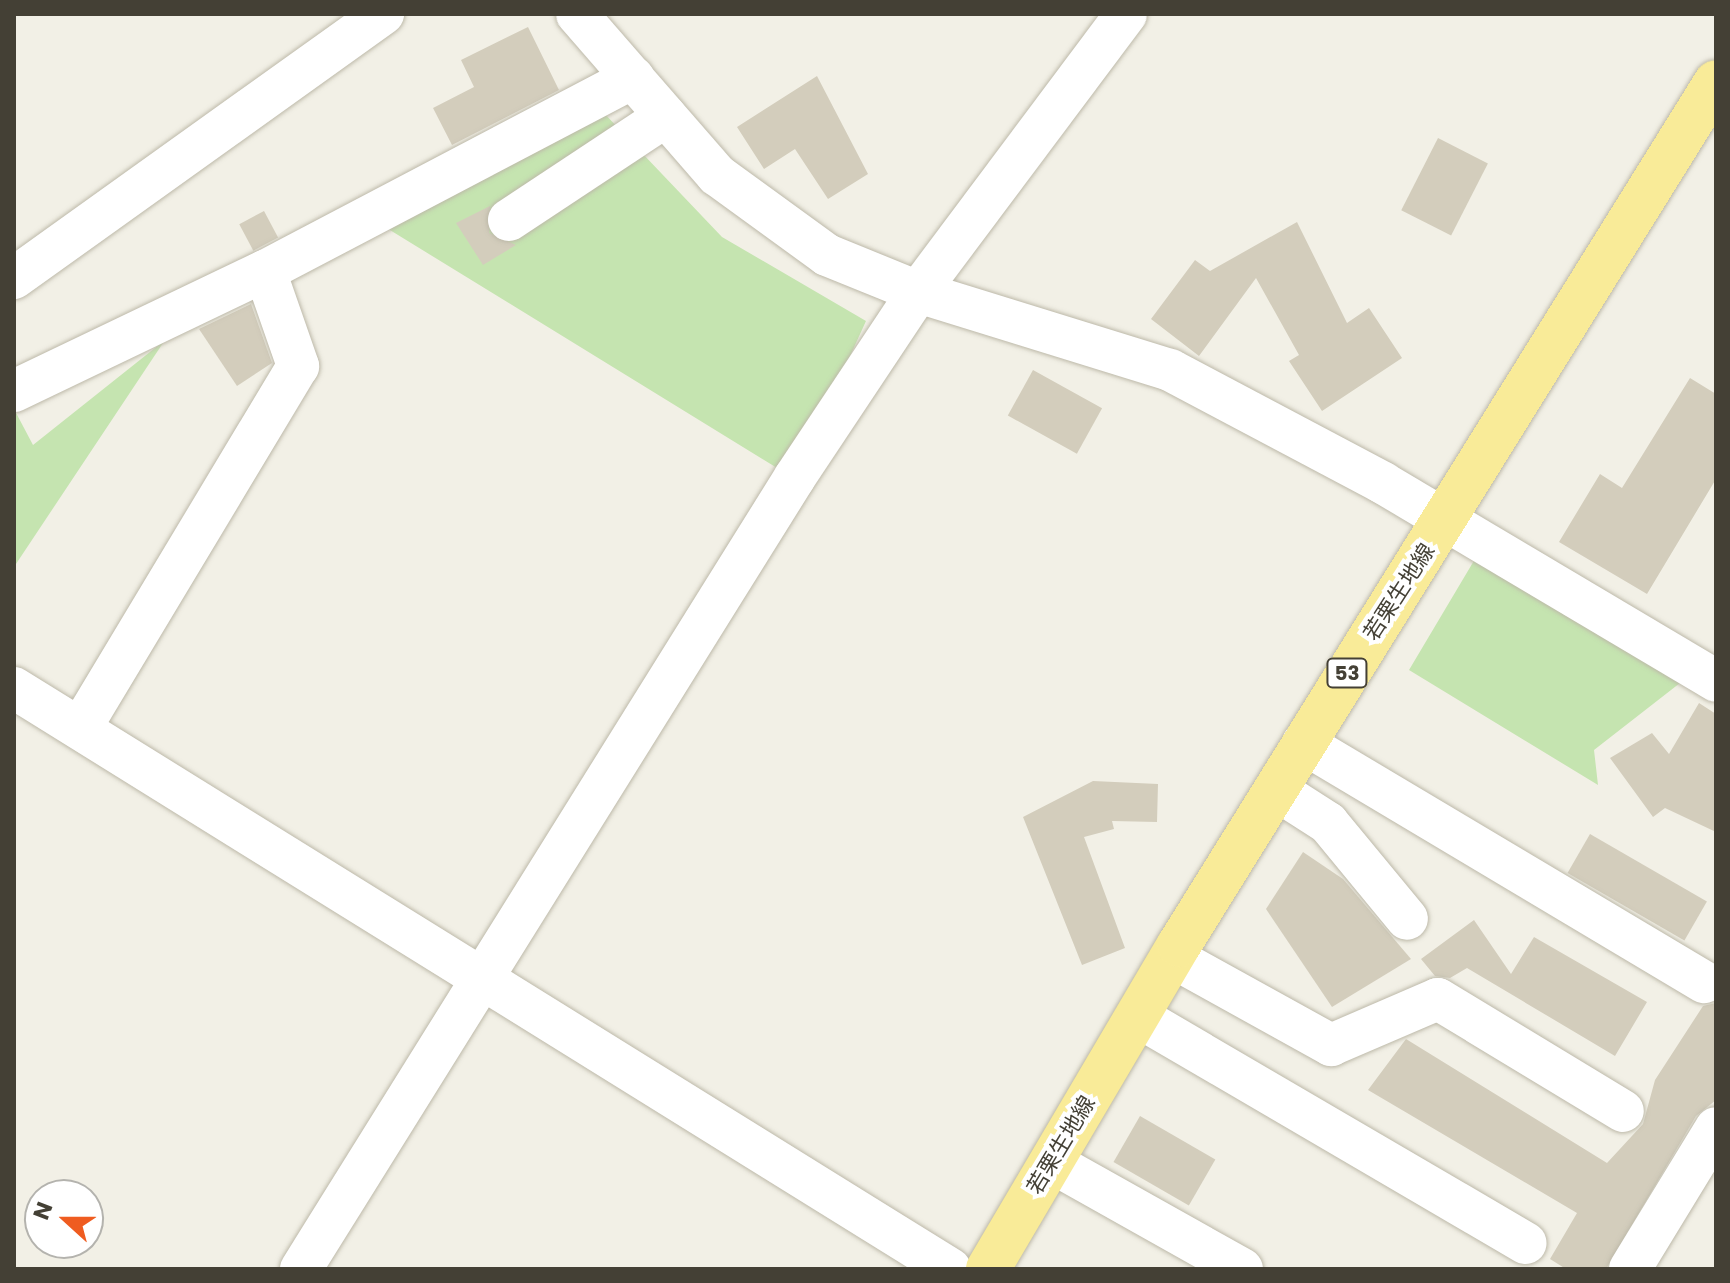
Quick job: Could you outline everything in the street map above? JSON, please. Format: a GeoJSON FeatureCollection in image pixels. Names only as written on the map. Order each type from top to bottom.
{"type":"FeatureCollection","features":[{"type":"Feature","properties":{"kind":"main road","name":"若栗生地線"},"geometry":{"type":"LineString","coordinates":[[988,1269],[1172,957],[1303,743],[1716,82]]}},
{"type":"Feature","properties":{"kind":"street"},"geometry":{"type":"LineString","coordinates":[[14,278],[383,14]]}},
{"type":"Feature","properties":{"kind":"street"},"geometry":{"type":"LineString","coordinates":[[577,14],[717,175],[827,255],[918,292],[1170,370],[1445,520],[1716,681]]}},
{"type":"Feature","properties":{"kind":"street"},"geometry":{"type":"LineString","coordinates":[[301,1269],[481,975],[918,292],[1126,14]]}},
{"type":"Feature","properties":{"kind":"street"},"geometry":{"type":"LineString","coordinates":[[14,391],[265,271],[633,78]]}},
{"type":"Feature","properties":{"kind":"street"},"geometry":{"type":"LineString","coordinates":[[509,220],[666,116]]}},
{"type":"Feature","properties":{"kind":"street"},"geometry":{"type":"LineString","coordinates":[[80,729],[298,366],[265,271]]}},
{"type":"Feature","properties":{"kind":"street"},"geometry":{"type":"LineString","coordinates":[[14,688],[481,975],[950,1269]]}},
{"type":"Feature","properties":{"kind":"street"},"geometry":{"type":"LineString","coordinates":[[1303,743],[1704,982]]}},
{"type":"Feature","properties":{"kind":"street"},"geometry":{"type":"LineString","coordinates":[[1275,789],[1328,823],[1407,919]]}},
{"type":"Feature","properties":{"kind":"street"},"geometry":{"type":"LineString","coordinates":[[1172,957],[1331,1045],[1438,999],[1623,1111]]}},
{"type":"Feature","properties":{"kind":"street"},"geometry":{"type":"LineString","coordinates":[[1137,1016],[1526,1243]]}},
{"type":"Feature","properties":{"kind":"street"},"geometry":{"type":"LineString","coordinates":[[1630,1269],[1716,1128]]}},
{"type":"Feature","properties":{"kind":"street"},"geometry":{"type":"LineString","coordinates":[[1051,1162],[1242,1269]]}},
{"type":"Feature","properties":{"kind":"green space"},"geometry":{"type":"Polygon","coordinates":[[[602,111],[722,237],[866,321],[835,389],[782,471],[385,227],[602,111]]]}},
{"type":"Feature","properties":{"kind":"green space"},"geometry":{"type":"Polygon","coordinates":[[[165,340],[14,567],[14,409],[33,445],[165,340]]]}},
{"type":"Feature","properties":{"kind":"green space"},"geometry":{"type":"Polygon","coordinates":[[[1475,559],[1680,683],[1594,750],[1598,785],[1409,670],[1475,559]]]}},
{"type":"Feature","properties":{"kind":"building"},"geometry":{"type":"Polygon","coordinates":[[[528,27],[559,90],[452,145],[433,108],[474,87],[461,60],[528,27]]]}},
{"type":"Feature","properties":{"kind":"building"},"geometry":{"type":"Polygon","coordinates":[[[817,76],[868,174],[828,199],[795,149],[764,169],[737,127],[817,76]]]}},
{"type":"Feature","properties":{"kind":"building"},"geometry":{"type":"Polygon","coordinates":[[[1438,138],[1488,163],[1451,236],[1401,210],[1438,138]]]}},
{"type":"Feature","properties":{"kind":"building"},"geometry":{"type":"Polygon","coordinates":[[[490,206],[489,233],[516,245],[483,265],[456,223],[490,206]]]}},
{"type":"Feature","properties":{"kind":"building"},"geometry":{"type":"Polygon","coordinates":[[[264,211],[278,237],[253,251],[239,224],[264,211]]]}},
{"type":"Feature","properties":{"kind":"building"},"geometry":{"type":"Polygon","coordinates":[[[1297,222],[1347,323],[1369,308],[1402,358],[1322,411],[1289,361],[1299,355],[1256,278],[1199,356],[1151,319],[1195,260],[1210,271],[1297,222]]]}},
{"type":"Feature","properties":{"kind":"building"},"geometry":{"type":"Polygon","coordinates":[[[251,304],[272,363],[237,386],[199,329],[251,304]]]}},
{"type":"Feature","properties":{"kind":"building"},"geometry":{"type":"Polygon","coordinates":[[[1033,370],[1102,408],[1077,454],[1008,415],[1033,370]]]}},
{"type":"Feature","properties":{"kind":"building"},"geometry":{"type":"Polygon","coordinates":[[[1690,378],[1716,394],[1716,479],[1647,594],[1559,542],[1600,474],[1622,488],[1690,378]]]}},
{"type":"Feature","properties":{"kind":"building"},"geometry":{"type":"Polygon","coordinates":[[[1699,703],[1716,714],[1716,832],[1665,808],[1653,817],[1610,758],[1652,733],[1669,754],[1699,703]]]}},
{"type":"Feature","properties":{"kind":"building"},"geometry":{"type":"Polygon","coordinates":[[[1093,781],[1158,784],[1157,822],[1112,821],[1114,829],[1084,837],[1125,948],[1082,965],[1023,817],[1093,781]]]}},
{"type":"Feature","properties":{"kind":"building"},"geometry":{"type":"Polygon","coordinates":[[[1590,834],[1707,902],[1684,940],[1568,873],[1590,834]]]}},
{"type":"Feature","properties":{"kind":"building"},"geometry":{"type":"Polygon","coordinates":[[[1303,852],[1343,879],[1411,959],[1332,1007],[1266,909],[1303,852]]]}},
{"type":"Feature","properties":{"kind":"building"},"geometry":{"type":"Polygon","coordinates":[[[1474,920],[1511,974],[1534,937],[1647,1002],[1615,1056],[1467,968],[1450,978],[1435,976],[1421,959],[1474,920]]]}},
{"type":"Feature","properties":{"kind":"building"},"geometry":{"type":"Polygon","coordinates":[[[1716,1003],[1716,1100],[1696,1116],[1606,1269],[1566,1269],[1550,1259],[1577,1213],[1368,1090],[1406,1039],[1607,1163],[1643,1124],[1655,1080],[1703,1006],[1716,1003]]]}},
{"type":"Feature","properties":{"kind":"building"},"geometry":{"type":"Polygon","coordinates":[[[1140,1116],[1215,1160],[1189,1205],[1114,1162],[1140,1116]]]}}]}
